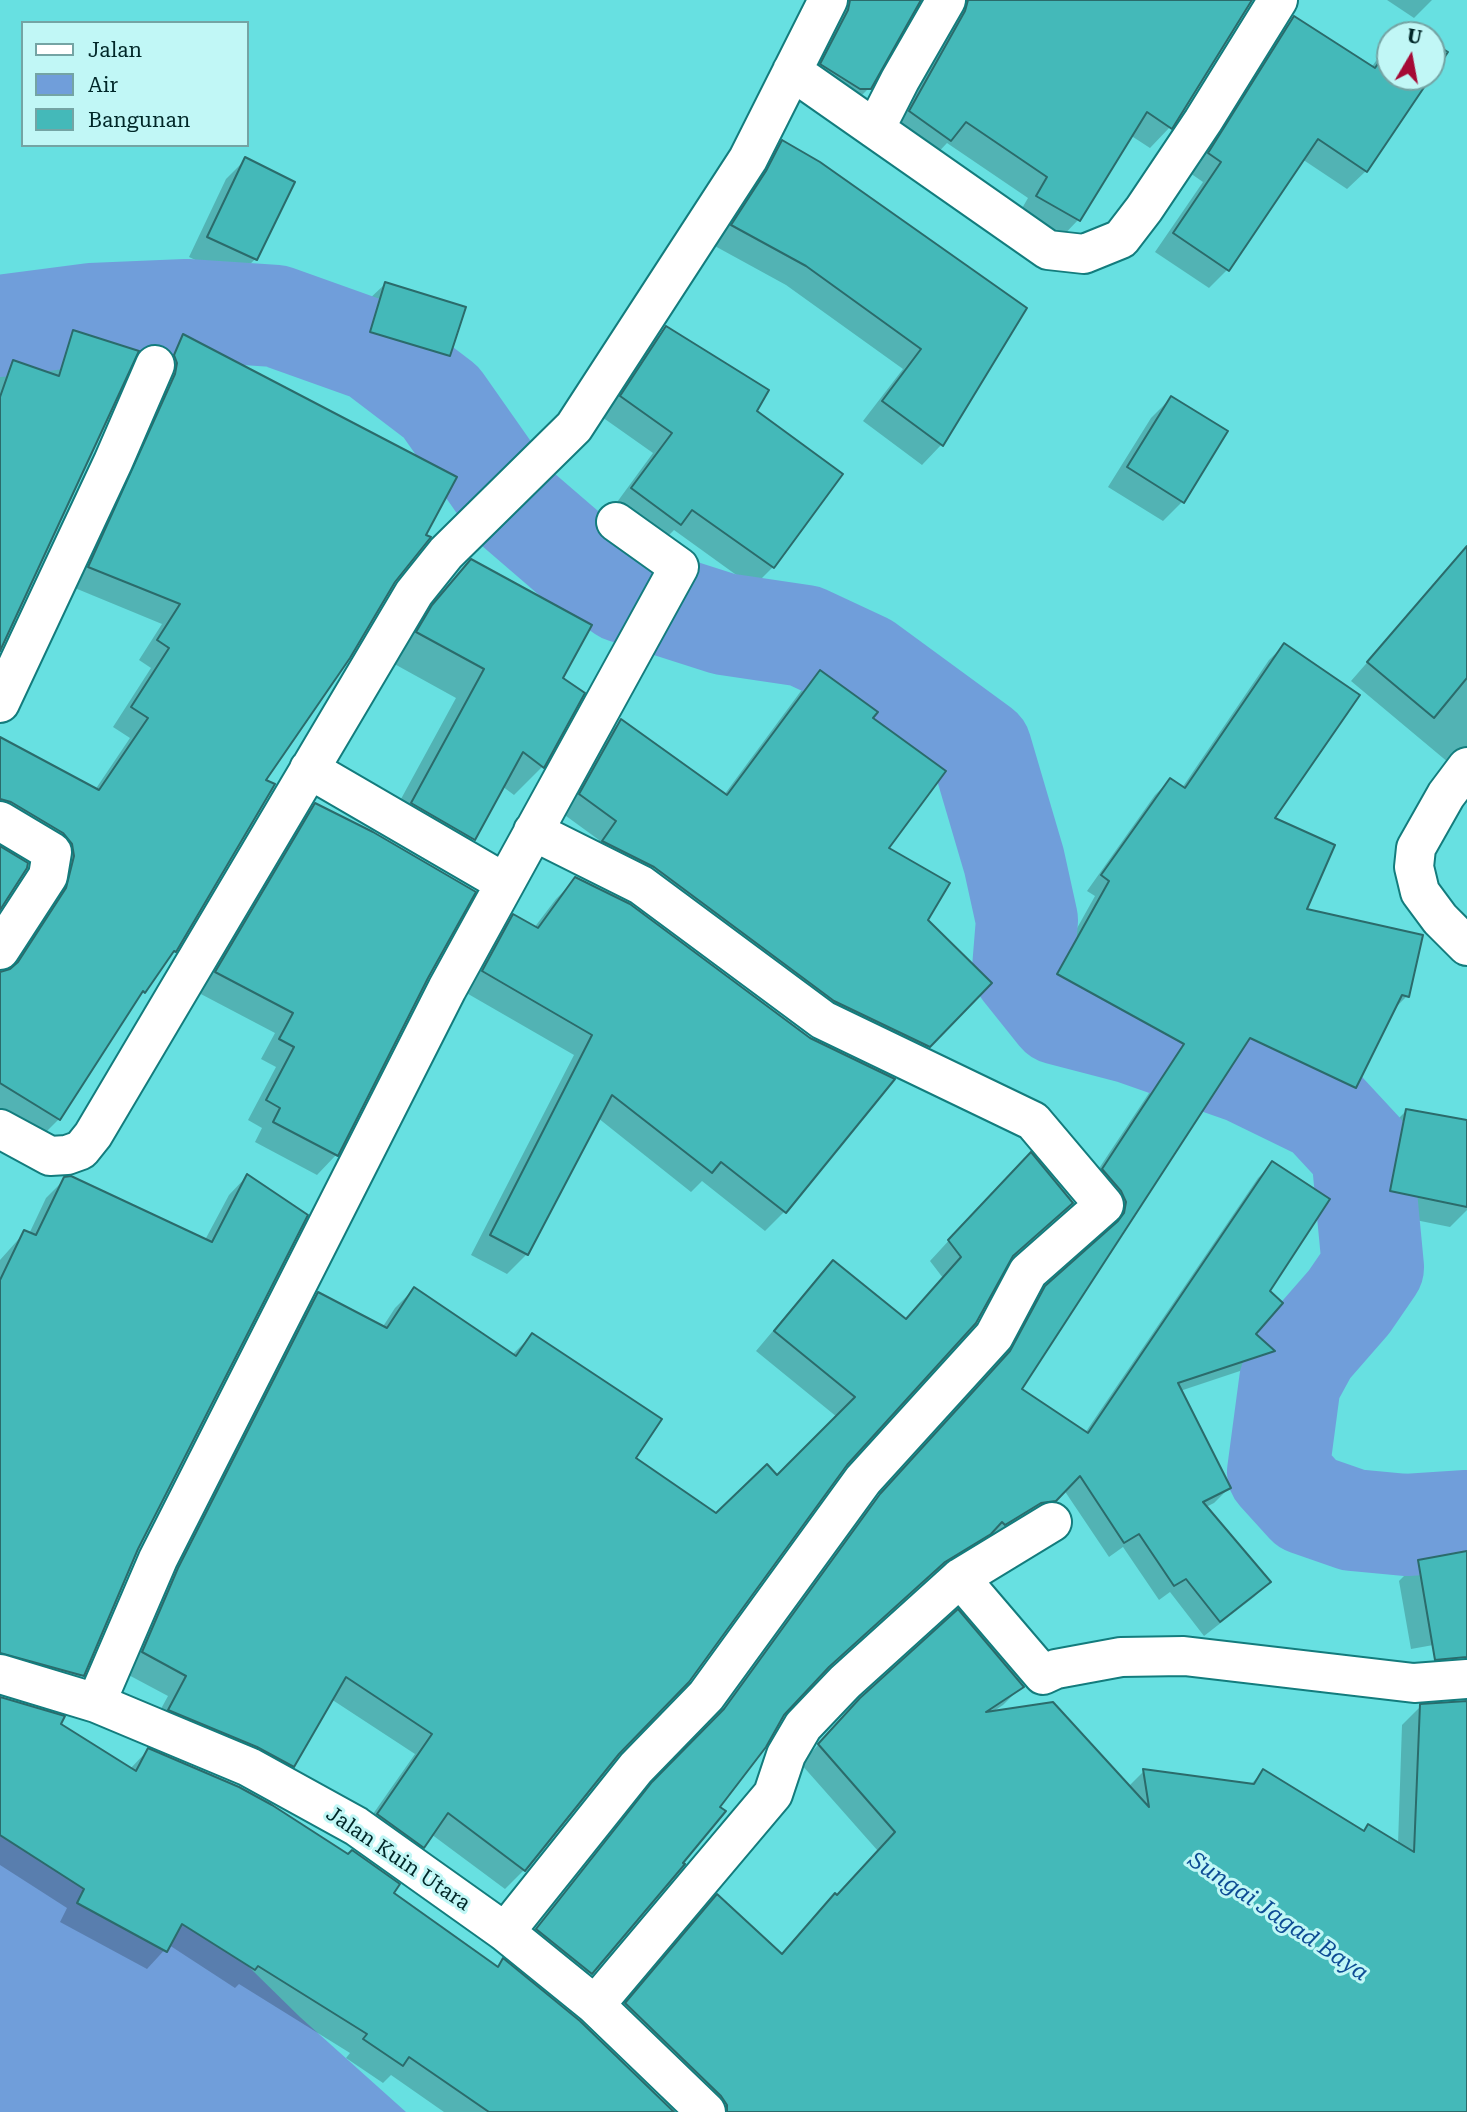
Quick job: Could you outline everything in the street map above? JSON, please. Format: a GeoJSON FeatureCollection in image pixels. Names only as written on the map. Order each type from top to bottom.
{"type":"FeatureCollection","features":[{"type":"Feature","properties":{"kind":"street"},"geometry":{"type":"LineString","coordinates":[[0,1129],[50,1156],[67,1155],[81,1150],[93,1135],[414,593],[446,554],[574,427],[747,159],[828,0]]}},
{"type":"Feature","properties":{"kind":"street"},"geometry":{"type":"LineString","coordinates":[[875,129],[946,0]]}},
{"type":"Feature","properties":{"kind":"street"},"geometry":{"type":"LineString","coordinates":[[792,71],[1048,250],[1084,254],[1121,239],[1144,209],[1203,121],[1278,0]]}},
{"type":"Feature","properties":{"kind":"street"},"geometry":{"type":"LineString","coordinates":[[0,703],[113,462],[155,365]]}},
{"type":"Feature","properties":{"kind":"street"},"geometry":{"type":"LineString","coordinates":[[96,1703],[158,1559],[446,989],[678,567],[616,522]]}},
{"type":"Feature","properties":{"kind":"street"},"geometry":{"type":"LineString","coordinates":[[1467,767],[1446,795],[1416,848],[1413,867],[1420,891],[1440,919],[1467,946]]}},
{"type":"Feature","properties":{"kind":"street"},"geometry":{"type":"LineString","coordinates":[[309,769],[505,883]]}},
{"type":"Feature","properties":{"kind":"street"},"geometry":{"type":"LineString","coordinates":[[0,821],[52,852],[48,876],[0,950]]}},
{"type":"Feature","properties":{"kind":"street"},"geometry":{"type":"LineString","coordinates":[[505,1932],[636,1768],[706,1696],[863,1480],[994,1336],[1028,1272],[1104,1205],[1032,1121],[823,1020],[641,885],[533,831]]}},
{"type":"Feature","properties":{"kind":"street"},"geometry":{"type":"LineString","coordinates":[[595,2006],[773,1794],[786,1755],[803,1727],[845,1682],[960,1578],[1052,1522]]}},
{"type":"Feature","properties":{"kind":"street"},"geometry":{"type":"LineString","coordinates":[[960,1578],[1043,1675],[1056,1669],[1121,1657],[1184,1656],[1414,1683],[1467,1679]]}},
{"type":"Feature","properties":{"kind":"street","name":"Jalan Kuin Utara"},"geometry":{"type":"LineString","coordinates":[[0,1674],[96,1703],[249,1768],[356,1826],[505,1932],[595,2006],[706,2112]]}},
{"type":"Feature","properties":{"kind":"water"},"geometry":{"type":"Polygon","coordinates":[[[0,1723],[300,2017],[406,2112],[0,2112],[0,1723]]]}},
{"type":"Feature","properties":{"kind":"building"},"geometry":{"type":"Polygon","coordinates":[[[850,0],[921,0],[871,89],[860,89],[820,64],[848,10],[850,0]]]}},
{"type":"Feature","properties":{"kind":"building"},"geometry":{"type":"Polygon","coordinates":[[[968,0],[1252,0],[1172,129],[1147,112],[1080,221],[1036,196],[1047,177],[966,122],[951,141],[909,111],[965,11],[968,0]]]}},
{"type":"Feature","properties":{"kind":"building"},"geometry":{"type":"Polygon","coordinates":[[[1294,16],[1376,67],[1376,91],[1422,91],[1367,172],[1318,139],[1229,271],[1173,233],[1221,162],[1208,153],[1294,16]]]}},
{"type":"Feature","properties":{"kind":"building"},"geometry":{"type":"Polygon","coordinates":[[[782,140],[820,162],[1027,308],[943,446],[882,401],[921,349],[806,266],[731,225],[766,171],[782,140]]]}},
{"type":"Feature","properties":{"kind":"building"},"geometry":{"type":"Polygon","coordinates":[[[245,157],[295,182],[257,260],[207,237],[245,157]]]}},
{"type":"Feature","properties":{"kind":"building"},"geometry":{"type":"Polygon","coordinates":[[[385,282],[466,307],[450,356],[370,332],[385,282]]]}},
{"type":"Feature","properties":{"kind":"building"},"geometry":{"type":"Polygon","coordinates":[[[666,326],[769,390],[757,411],[843,474],[774,568],[692,510],[681,525],[631,488],[672,433],[620,396],[666,326]]]}},
{"type":"Feature","properties":{"kind":"building"},"geometry":{"type":"Polygon","coordinates":[[[73,330],[139,351],[0,651],[0,397],[13,360],[59,376],[73,330]]]}},
{"type":"Feature","properties":{"kind":"building"},"geometry":{"type":"Polygon","coordinates":[[[183,334],[457,477],[426,535],[431,537],[395,582],[350,658],[266,780],[275,784],[176,952],[174,951],[145,993],[143,991],[60,1120],[0,1083],[0,972],[10,969],[18,962],[66,888],[74,856],[72,844],[63,833],[11,802],[0,799],[0,737],[99,790],[148,718],[131,707],[169,648],[157,640],[180,604],[88,567],[175,374],[177,363],[174,355],[183,334]]]}},
{"type":"Feature","properties":{"kind":"building"},"geometry":{"type":"Polygon","coordinates":[[[1171,396],[1228,431],[1184,503],[1127,467],[1171,396]]]}},
{"type":"Feature","properties":{"kind":"building"},"geometry":{"type":"Polygon","coordinates":[[[1467,546],[1467,678],[1434,718],[1367,662],[1467,546]]]}},
{"type":"Feature","properties":{"kind":"building"},"geometry":{"type":"Polygon","coordinates":[[[471,559],[592,625],[563,678],[585,693],[544,768],[523,752],[475,840],[411,803],[484,669],[416,632],[432,605],[471,559]]]}},
{"type":"Feature","properties":{"kind":"building"},"geometry":{"type":"Polygon","coordinates":[[[1284,643],[1360,695],[1275,818],[1335,845],[1307,909],[1423,935],[1409,997],[1402,995],[1356,1088],[1250,1038],[1022,1389],[1088,1433],[1272,1161],[1330,1199],[1270,1291],[1283,1303],[1256,1334],[1275,1351],[1178,1383],[1231,1488],[1203,1502],[1271,1582],[1220,1622],[1186,1579],[1174,1586],[1139,1534],[1124,1543],[1080,1476],[1056,1501],[1041,1503],[1005,1525],[1002,1522],[991,1534],[945,1562],[829,1667],[784,1715],[766,1747],[720,1807],[726,1811],[592,1974],[536,1929],[652,1782],[724,1709],[880,1494],[1010,1351],[1045,1286],[1124,1213],[1126,1202],[1121,1191],[1102,1169],[1184,1044],[1057,974],[1109,881],[1101,875],[1170,778],[1185,788],[1284,643]]]}},
{"type":"Feature","properties":{"kind":"building"},"geometry":{"type":"Polygon","coordinates":[[[820,670],[878,712],[873,718],[946,771],[889,848],[950,883],[928,920],[992,983],[930,1047],[834,1001],[654,867],[602,841],[616,821],[579,794],[621,719],[727,795],[820,670]]]}},
{"type":"Feature","properties":{"kind":"building"},"geometry":{"type":"Polygon","coordinates":[[[315,803],[373,832],[476,892],[428,978],[338,1156],[273,1122],[280,1108],[266,1100],[294,1047],[279,1039],[293,1013],[215,972],[315,803]]]}},
{"type":"Feature","properties":{"kind":"building"},"geometry":{"type":"Polygon","coordinates":[[[0,846],[28,863],[0,910],[0,846]]]}},
{"type":"Feature","properties":{"kind":"building"},"geometry":{"type":"Polygon","coordinates":[[[575,877],[630,904],[810,1038],[895,1079],[786,1213],[721,1162],[712,1173],[612,1095],[528,1255],[490,1235],[592,1035],[482,971],[513,914],[538,928],[575,877]]]}},
{"type":"Feature","properties":{"kind":"building"},"geometry":{"type":"Polygon","coordinates":[[[1406,1109],[1467,1120],[1467,1207],[1390,1191],[1406,1109]]]}},
{"type":"Feature","properties":{"kind":"building"},"geometry":{"type":"Polygon","coordinates":[[[1031,1152],[1073,1203],[1013,1256],[976,1323],[847,1465],[689,1682],[619,1754],[525,1871],[448,1813],[424,1848],[377,1814],[432,1734],[346,1677],[294,1767],[257,1747],[168,1710],[186,1676],[142,1652],[178,1568],[318,1292],[387,1328],[414,1287],[516,1356],[532,1333],[662,1419],[636,1458],[716,1513],[767,1464],[777,1475],[855,1397],[774,1331],[833,1260],[906,1319],[961,1257],[948,1240],[1031,1152]]]}},
{"type":"Feature","properties":{"kind":"building"},"geometry":{"type":"Polygon","coordinates":[[[247,1174],[308,1215],[138,1549],[84,1676],[0,1653],[0,1280],[24,1230],[36,1235],[64,1177],[71,1176],[212,1242],[247,1174]]]}},
{"type":"Feature","properties":{"kind":"building"},"geometry":{"type":"Polygon","coordinates":[[[1467,1551],[1467,1657],[1435,1660],[1418,1560],[1467,1551]]]}},
{"type":"Feature","properties":{"kind":"building"},"geometry":{"type":"Polygon","coordinates":[[[958,1609],[1024,1687],[986,1712],[1053,1702],[1149,1807],[1143,1769],[1254,1784],[1263,1769],[1364,1831],[1368,1824],[1414,1852],[1420,1704],[1467,1701],[1467,2112],[727,2112],[727,2105],[721,2096],[625,2003],[717,1894],[782,1954],[835,1893],[837,1895],[895,1832],[818,1744],[860,1698],[958,1609]]]}},
{"type":"Feature","properties":{"kind":"building"},"geometry":{"type":"Polygon","coordinates":[[[0,1697],[65,1716],[61,1724],[136,1771],[148,1748],[239,1787],[348,1854],[352,1850],[400,1884],[394,1893],[498,1967],[503,1958],[580,2021],[674,2112],[489,2112],[409,2057],[403,2066],[363,2039],[367,2034],[258,1966],[255,1970],[182,1924],[167,1952],[77,1903],[84,1889],[0,1835],[0,1697]]]}},
{"type":"Feature","properties":{"kind":"waterway","name":"Sungai Jagad Baya"},"geometry":{"type":"LineString","coordinates":[[0,326],[91,314],[186,310],[276,316],[374,351],[441,402],[514,506],[572,556],[624,592],[724,624],[805,636],[865,664],[981,749],[1014,861],[1027,920],[1023,969],[1059,1014],[1132,1033],[1246,1073],[1324,1111],[1362,1152],[1373,1267],[1349,1302],[1308,1349],[1290,1382],[1278,1472],[1307,1504],[1353,1520],[1406,1525],[1467,1521]]}}]}
